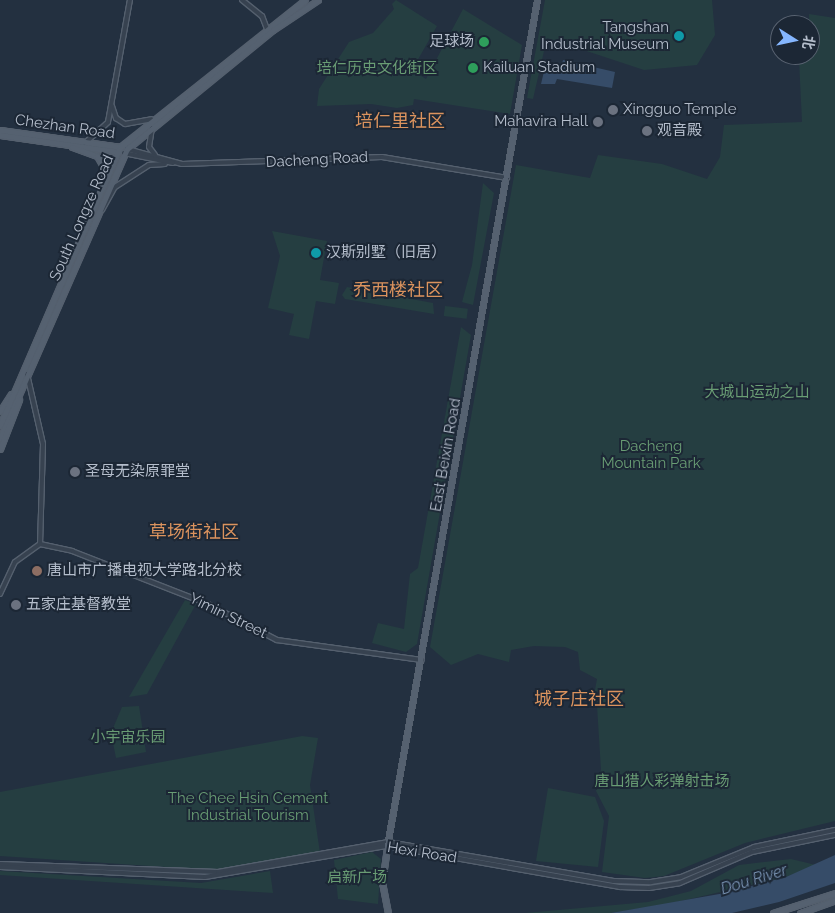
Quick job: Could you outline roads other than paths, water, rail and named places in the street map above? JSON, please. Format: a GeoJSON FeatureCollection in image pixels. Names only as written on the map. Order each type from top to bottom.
{"type":"FeatureCollection","features":[{"type":"Feature","properties":{"kind":"main road","name":"South Longze Road"},"geometry":{"type":"LineString","coordinates":[[0,438],[20,395],[26,373],[126,151],[153,125],[305,0]]}},
{"type":"Feature","properties":{"kind":"main road","name":"South Longze Road"},"geometry":{"type":"LineString","coordinates":[[0,425],[104,188],[119,149],[152,118],[268,31],[318,0]]}},
{"type":"Feature","properties":{"kind":"main road","name":"East Beixin Road"},"geometry":{"type":"LineString","coordinates":[[388,913],[382,883],[388,844],[537,0]]}},
{"type":"Feature","properties":{"kind":"main road","name":"Chezhan Road"},"geometry":{"type":"LineString","coordinates":[[0,130],[126,151]]}},
{"type":"Feature","properties":{"kind":"main road","name":"Chezhan Road"},"geometry":{"type":"LineString","coordinates":[[0,136],[72,146],[119,149]]}},
{"type":"Feature","properties":{"kind":"main road"},"geometry":{"type":"LineString","coordinates":[[72,146],[101,160],[105,170],[104,188]]}},
{"type":"Feature","properties":{"kind":"main road"},"geometry":{"type":"LineString","coordinates":[[0,411],[13,392]]}},
{"type":"Feature","properties":{"kind":"main road"},"geometry":{"type":"LineString","coordinates":[[0,450],[20,395]]}},
{"type":"Feature","properties":{"kind":"main road"},"geometry":{"type":"LineString","coordinates":[[773,913],[835,893]]}},
{"type":"Feature","properties":{"kind":"main road"},"geometry":{"type":"LineString","coordinates":[[800,913],[835,900]]}},
{"type":"Feature","properties":{"kind":"street"},"geometry":{"type":"LineString","coordinates":[[85,143],[106,126],[112,106],[130,0]]}},
{"type":"Feature","properties":{"kind":"street"},"geometry":{"type":"LineString","coordinates":[[242,0],[262,16],[268,31]]}},
{"type":"Feature","properties":{"kind":"street"},"geometry":{"type":"LineString","coordinates":[[112,106],[116,118],[125,124],[152,118]]}},
{"type":"Feature","properties":{"kind":"street"},"geometry":{"type":"LineString","coordinates":[[153,125],[149,147],[171,162]]}},
{"type":"Feature","properties":{"kind":"street"},"geometry":{"type":"LineString","coordinates":[[126,151],[165,164]]}},
{"type":"Feature","properties":{"kind":"street","name":"Dacheng Road"},"geometry":{"type":"LineString","coordinates":[[126,151],[171,162],[382,157],[507,178]]}},
{"type":"Feature","properties":{"kind":"street"},"geometry":{"type":"LineString","coordinates":[[96,217],[116,186],[149,166],[171,162]]}},
{"type":"Feature","properties":{"kind":"street"},"geometry":{"type":"LineString","coordinates":[[0,594],[15,562],[40,544],[43,444],[26,373]]}},
{"type":"Feature","properties":{"kind":"street","name":"Yimin Street"},"geometry":{"type":"LineString","coordinates":[[40,544],[72,551],[208,604],[277,640],[422,660]]}},
{"type":"Feature","properties":{"kind":"street","name":"Hexi Road"},"geometry":{"type":"LineString","coordinates":[[0,865],[205,877],[388,844],[614,881],[651,882],[682,878],[754,847],[835,830]]}},
{"type":"Feature","properties":{"kind":"street","name":"Hexi Road"},"geometry":{"type":"LineString","coordinates":[[388,844],[614,886],[649,888],[680,883],[752,852],[835,834]]}},
{"type":"Feature","properties":{"kind":"water"},"geometry":{"type":"Polygon","coordinates":[[[563,60],[615,72],[612,88],[557,79],[555,84],[541,84],[546,63],[561,67],[563,60]]]}},
{"type":"Feature","properties":{"kind":"water"},"geometry":{"type":"Polygon","coordinates":[[[835,855],[835,883],[779,902],[732,913],[611,913],[725,893],[786,877],[835,855]]]}},
{"type":"Feature","properties":{"kind":"place","name":"Tangshan Industrial Museum"},"geometry":{"type":"Point","coordinates":[679,36]}},
{"type":"Feature","properties":{"kind":"place","name":"足球场"},"geometry":{"type":"Point","coordinates":[484,42]}},
{"type":"Feature","properties":{"kind":"place","name":"Kailuan Stadium"},"geometry":{"type":"Point","coordinates":[473,68]}},
{"type":"Feature","properties":{"kind":"place","name":"Xingguo Temple"},"geometry":{"type":"Point","coordinates":[613,110]}},
{"type":"Feature","properties":{"kind":"place","name":"Mahavira Hall"},"geometry":{"type":"Point","coordinates":[598,122]}},
{"type":"Feature","properties":{"kind":"place","name":"观音殿"},"geometry":{"type":"Point","coordinates":[647,131]}},
{"type":"Feature","properties":{"kind":"place","name":"汉斯别墅（旧居）"},"geometry":{"type":"Point","coordinates":[316,253]}},
{"type":"Feature","properties":{"kind":"place","name":"圣母无染原罪堂"},"geometry":{"type":"Point","coordinates":[75,472]}},
{"type":"Feature","properties":{"kind":"place","name":"唐山市广播电视大学路北分校"},"geometry":{"type":"Point","coordinates":[37,571]}},
{"type":"Feature","properties":{"kind":"place","name":"五家庄基督教堂"},"geometry":{"type":"Point","coordinates":[16,605]}},
{"type":"Feature","properties":{"kind":"district","name":"培仁里社区"},"geometry":{"type":"Point","coordinates":[400,121]}},
{"type":"Feature","properties":{"kind":"district","name":"乔西楼社区"},"geometry":{"type":"Point","coordinates":[398,290]}},
{"type":"Feature","properties":{"kind":"district","name":"草场街社区"},"geometry":{"type":"Point","coordinates":[194,532]}},
{"type":"Feature","properties":{"kind":"district","name":"城子庄社区"},"geometry":{"type":"Point","coordinates":[579,699]}},
{"type":"Feature","properties":{"kind":"park label","name":"培仁历史文化街区"},"geometry":{"type":"Point","coordinates":[377,69]}},
{"type":"Feature","properties":{"kind":"park label","name":"大城山运动之山"},"geometry":{"type":"Point","coordinates":[757,393]}},
{"type":"Feature","properties":{"kind":"park label","name":"Dacheng Mountain Park"},"geometry":{"type":"Point","coordinates":[651,454]}},
{"type":"Feature","properties":{"kind":"park label","name":"小宇宙乐园"},"geometry":{"type":"Point","coordinates":[128,738]}},
{"type":"Feature","properties":{"kind":"park label","name":"唐山猎人彩弹射击场"},"geometry":{"type":"Point","coordinates":[662,782]}},
{"type":"Feature","properties":{"kind":"park label","name":"The Chee Hsin Cement Industrial Tourism"},"geometry":{"type":"Point","coordinates":[248,806]}},
{"type":"Feature","properties":{"kind":"park label","name":"启新广场"},"geometry":{"type":"Point","coordinates":[357,878]}},
{"type":"Feature","properties":{"kind":"water label","name":"Dou River"},"geometry":{"type":"Point","coordinates":[754,880]}}]}
